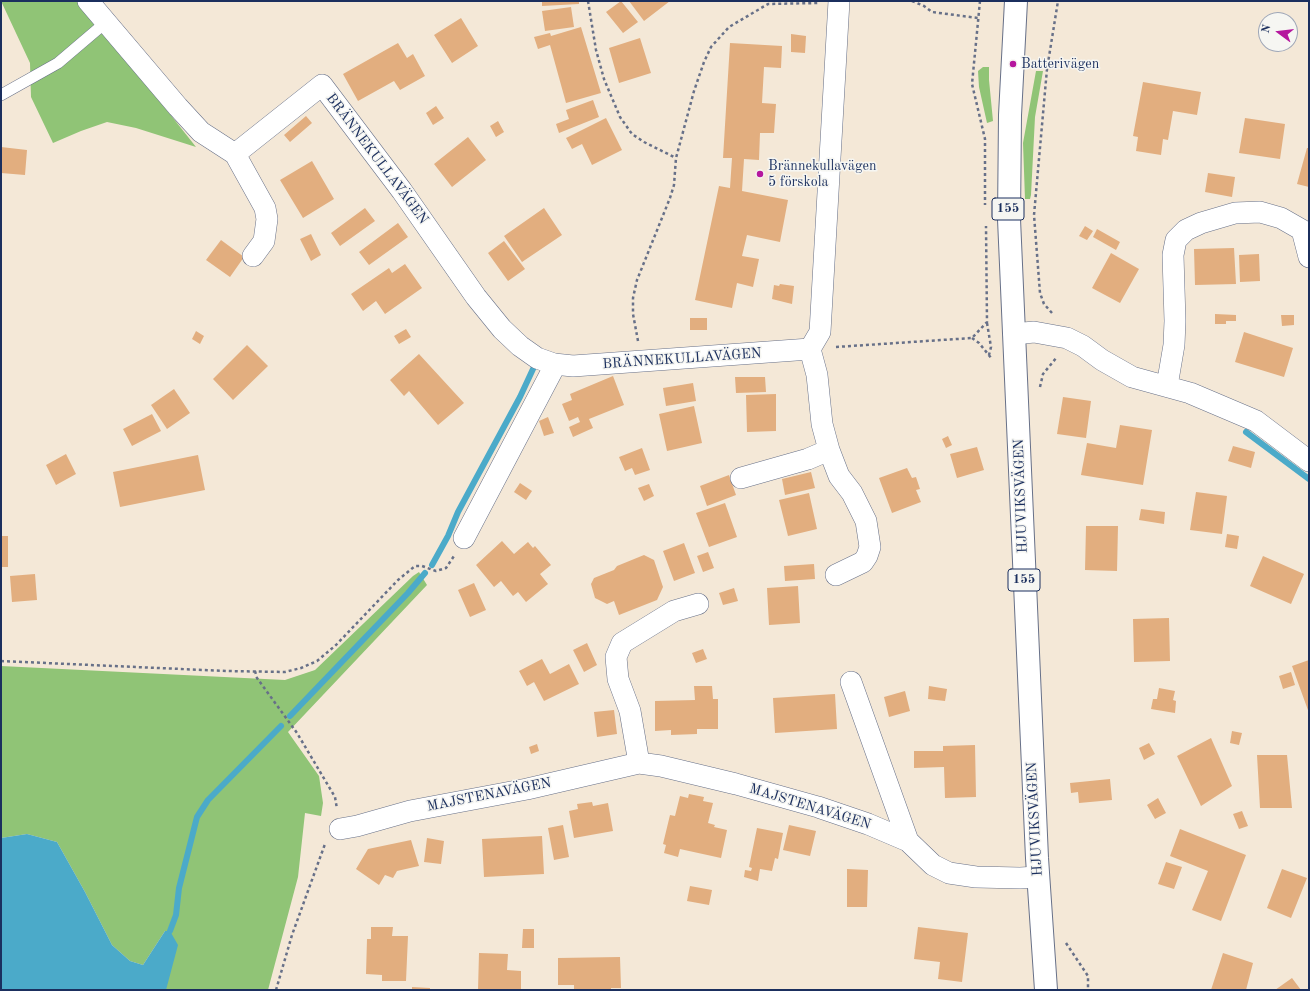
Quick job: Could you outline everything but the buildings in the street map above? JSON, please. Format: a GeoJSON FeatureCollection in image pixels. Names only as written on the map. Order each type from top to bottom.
{"type":"FeatureCollection","features":[{"type":"Feature","properties":{"kind":"main road","name":"HJUVIKSVÄGEN"},"geometry":{"type":"LineString","coordinates":[[1016,1],[1008,170],[1010,265],[1038,877],[1046,990]]}},
{"type":"Feature","properties":{"kind":"street"},"geometry":{"type":"LineString","coordinates":[[88,1],[105,23],[201,132],[234,154],[259,196],[265,208],[268,219],[264,241],[253,256]]}},
{"type":"Feature","properties":{"kind":"street"},"geometry":{"type":"LineString","coordinates":[[830,2],[820,332],[810,349],[817,375],[822,424],[829,450],[839,476],[852,493],[866,521],[870,547],[863,562],[836,575]]}},
{"type":"Feature","properties":{"kind":"street","name":"BRÄNNEKULLAVÄGEN"},"geometry":{"type":"LineString","coordinates":[[234,154],[322,85],[402,191],[476,297],[502,329],[520,346],[538,358],[554,364],[573,366],[810,349]]}},
{"type":"Feature","properties":{"kind":"street"},"geometry":{"type":"LineString","coordinates":[[1167,386],[1174,345],[1175,321],[1173,255],[1176,240],[1186,230],[1201,223],[1234,214],[1260,212],[1281,218],[1302,230],[1309,257]]}},
{"type":"Feature","properties":{"kind":"street"},"geometry":{"type":"LineString","coordinates":[[1014,334],[1034,332],[1067,338],[1083,346],[1102,360],[1127,374],[1145,381],[1190,393],[1256,421],[1309,461]]}},
{"type":"Feature","properties":{"kind":"street"},"geometry":{"type":"LineString","coordinates":[[464,538],[552,372],[554,364]]}},
{"type":"Feature","properties":{"kind":"street"},"geometry":{"type":"LineString","coordinates":[[741,478],[808,459],[829,450]]}},
{"type":"Feature","properties":{"kind":"street"},"geometry":{"type":"LineString","coordinates":[[639,763],[630,711],[618,679],[616,657],[622,643],[674,611],[698,604]]}},
{"type":"Feature","properties":{"kind":"street","name":"MAJSTENAVÄGEN"},"geometry":{"type":"LineString","coordinates":[[851,682],[908,841]]}},
{"type":"Feature","properties":{"kind":"street","name":"MAJSTENAVÄGEN"},"geometry":{"type":"LineString","coordinates":[[340,829],[357,826],[410,811],[528,789],[639,763],[661,766],[721,780],[818,807],[868,824],[908,841],[933,865],[949,873],[976,877],[1038,877]]}},
{"type":"Feature","properties":{"kind":"lane"},"geometry":{"type":"LineString","coordinates":[[1,94],[58,63],[105,23]]}},
{"type":"Feature","properties":{"kind":"path"},"geometry":{"type":"LineString","coordinates":[[588,1],[598,57],[604,79],[620,117],[632,134],[644,142],[676,158]]}},
{"type":"Feature","properties":{"kind":"path"},"geometry":{"type":"LineString","coordinates":[[912,1],[924,6],[932,12],[978,18]]}},
{"type":"Feature","properties":{"kind":"path"},"geometry":{"type":"LineString","coordinates":[[980,1],[972,84],[985,139],[986,210]]}},
{"type":"Feature","properties":{"kind":"path"},"geometry":{"type":"LineString","coordinates":[[1058,1],[1047,69],[1034,215],[1040,293],[1044,304],[1049,311],[1069,324],[1067,338]]}},
{"type":"Feature","properties":{"kind":"path"},"geometry":{"type":"LineString","coordinates":[[644,361],[635,330],[633,298],[637,280],[670,198],[674,185],[676,158],[694,90],[711,47],[728,27],[768,4],[830,2]]}},
{"type":"Feature","properties":{"kind":"path"},"geometry":{"type":"LineString","coordinates":[[986,218],[987,322],[990,332],[991,347],[989,355]]}},
{"type":"Feature","properties":{"kind":"path"},"geometry":{"type":"LineString","coordinates":[[810,349],[972,338],[987,322]]}},
{"type":"Feature","properties":{"kind":"path"},"geometry":{"type":"LineString","coordinates":[[1,661],[285,672],[301,668],[317,661],[341,640],[398,580],[415,566],[422,566],[436,571],[446,568],[464,538]]}},
{"type":"Feature","properties":{"kind":"path"},"geometry":{"type":"LineString","coordinates":[[255,671],[256,678],[297,733],[335,797],[340,829],[328,837],[292,935],[276,990]]}},
{"type":"Feature","properties":{"kind":"green space"},"geometry":{"type":"Polygon","coordinates":[[[1,1],[77,1],[86,14],[124,56],[196,147],[136,128],[107,122],[53,143],[31,97],[30,63],[1,1]]]}},
{"type":"Feature","properties":{"kind":"green space"},"geometry":{"type":"Polygon","coordinates":[[[983,67],[989,67],[993,121],[987,123],[979,87],[978,71],[983,67]]]}},
{"type":"Feature","properties":{"kind":"green space"},"geometry":{"type":"Polygon","coordinates":[[[1036,71],[1043,71],[1035,117],[1031,195],[1030,199],[1025,199],[1023,143],[1036,71]]]}},
{"type":"Feature","properties":{"kind":"green space"},"geometry":{"type":"Polygon","coordinates":[[[419,572],[427,585],[288,732],[319,776],[323,803],[321,816],[305,813],[298,877],[268,990],[166,990],[165,931],[143,965],[130,961],[112,945],[57,842],[27,834],[1,838],[1,666],[285,680],[315,670],[413,576],[419,572]]]}},
{"type":"Feature","properties":{"kind":"water"},"geometry":{"type":"Polygon","coordinates":[[[27,834],[57,842],[112,945],[130,961],[143,965],[165,931],[170,931],[178,945],[166,990],[1,990],[1,838],[27,834]]]}},
{"type":"Feature","properties":{"kind":"waterway"},"geometry":{"type":"LineString","coordinates":[[432,565],[448,536],[458,512],[520,397],[533,369]]}},
{"type":"Feature","properties":{"kind":"waterway"},"geometry":{"type":"LineString","coordinates":[[1246,432],[1309,479]]}},
{"type":"Feature","properties":{"kind":"waterway"},"geometry":{"type":"LineString","coordinates":[[290,716],[408,593],[425,573]]}},
{"type":"Feature","properties":{"kind":"waterway"},"geometry":{"type":"LineString","coordinates":[[170,931],[176,915],[179,888],[197,817],[208,800],[281,726]]}},
{"type":"Feature","properties":{"kind":"place","name":"Batterivägen"},"geometry":{"type":"Point","coordinates":[1013,64]}},
{"type":"Feature","properties":{"kind":"place","name":"Brännekullavägen 5 förskola"},"geometry":{"type":"Point","coordinates":[760,174]}}]}
